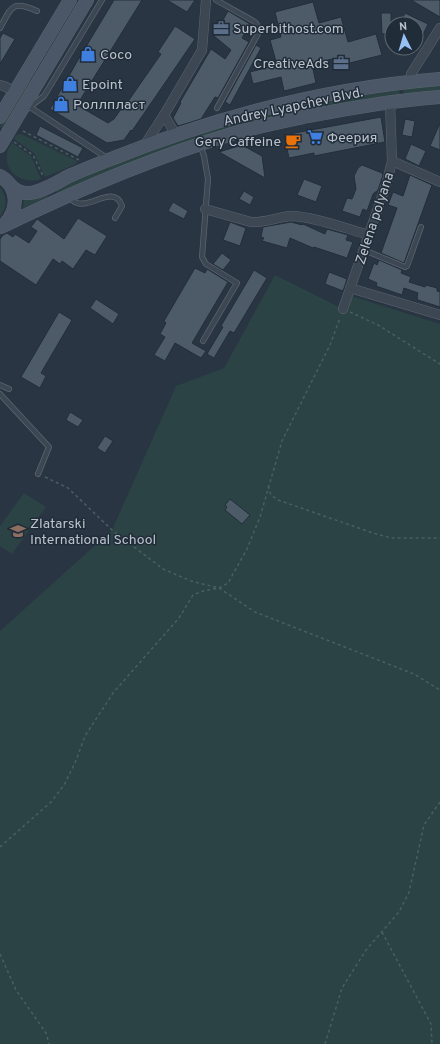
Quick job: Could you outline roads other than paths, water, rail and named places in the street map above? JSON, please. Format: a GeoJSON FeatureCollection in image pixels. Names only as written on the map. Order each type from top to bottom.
{"type":"FeatureCollection","features":[{"type":"Feature","properties":{"kind":"main road"},"geometry":{"type":"LineString","coordinates":[[0,116],[70,0]]}},
{"type":"Feature","properties":{"kind":"main road"},"geometry":{"type":"LineString","coordinates":[[6,143],[16,119],[87,0]]}},
{"type":"Feature","properties":{"kind":"main road","name":"Andrey Lyapchev Blvd."},"geometry":{"type":"LineString","coordinates":[[6,181],[15,190],[21,192],[27,193],[37,191],[110,159],[221,120],[297,101],[378,86],[440,79]]}},
{"type":"Feature","properties":{"kind":"main road","name":"Andrey Lyapchev Blvd."},"geometry":{"type":"LineString","coordinates":[[1,227],[67,195],[130,169],[236,133],[281,122],[390,102],[440,97]]}},
{"type":"Feature","properties":{"kind":"main road"},"geometry":{"type":"LineString","coordinates":[[0,168],[15,198],[14,210],[11,216],[1,227]]}},
{"type":"Feature","properties":{"kind":"street"},"geometry":{"type":"LineString","coordinates":[[144,146],[164,116],[202,50],[206,0]]}},
{"type":"Feature","properties":{"kind":"street"},"geometry":{"type":"LineString","coordinates":[[410,82],[411,74],[440,28]]}},
{"type":"Feature","properties":{"kind":"street"},"geometry":{"type":"LineString","coordinates":[[0,85],[15,92]]}},
{"type":"Feature","properties":{"kind":"street","name":"Zelena polyana"},"geometry":{"type":"LineString","coordinates":[[343,309],[387,182],[392,161],[390,102]]}},
{"type":"Feature","properties":{"kind":"street"},"geometry":{"type":"LineString","coordinates":[[164,116],[176,135]]}},
{"type":"Feature","properties":{"kind":"street"},"geometry":{"type":"LineString","coordinates":[[392,161],[440,182]]}},
{"type":"Feature","properties":{"kind":"street"},"geometry":{"type":"LineString","coordinates":[[206,208],[251,222],[259,223],[283,217],[302,217],[369,235]]}},
{"type":"Feature","properties":{"kind":"street"},"geometry":{"type":"LineString","coordinates":[[350,288],[440,315]]}},
{"type":"Feature","properties":{"kind":"lane"},"geometry":{"type":"LineString","coordinates":[[16,119],[44,96],[102,0]]}},
{"type":"Feature","properties":{"kind":"lane"},"geometry":{"type":"LineString","coordinates":[[216,0],[255,22],[260,32],[217,108]]}},
{"type":"Feature","properties":{"kind":"lane"},"geometry":{"type":"LineString","coordinates":[[0,28],[12,7],[17,4],[25,4],[37,10]]}},
{"type":"Feature","properties":{"kind":"lane"},"geometry":{"type":"LineString","coordinates":[[30,107],[110,159]]}},
{"type":"Feature","properties":{"kind":"lane"},"geometry":{"type":"LineString","coordinates":[[200,145],[204,156],[208,179],[202,257],[206,264],[237,283],[203,341]]}},
{"type":"Feature","properties":{"kind":"lane"},"geometry":{"type":"LineString","coordinates":[[67,195],[76,203],[82,204],[109,197],[117,197],[122,206],[115,218]]}},
{"type":"Feature","properties":{"kind":"lane"},"geometry":{"type":"LineString","coordinates":[[364,250],[405,267],[407,266],[421,227]]}},
{"type":"Feature","properties":{"kind":"lane"},"geometry":{"type":"LineString","coordinates":[[0,384],[9,389]]}},
{"type":"Feature","properties":{"kind":"lane"},"geometry":{"type":"LineString","coordinates":[[0,394],[48,447],[38,474]]}},
{"type":"Feature","properties":{"kind":"place","name":"Superbithost.com"},"geometry":{"type":"Point","coordinates":[221,28]}},
{"type":"Feature","properties":{"kind":"place","name":"Coco"},"geometry":{"type":"Point","coordinates":[88,54]}},
{"type":"Feature","properties":{"kind":"place","name":"CreativeAds"},"geometry":{"type":"Point","coordinates":[341,63]}},
{"type":"Feature","properties":{"kind":"place","name":"Epoint"},"geometry":{"type":"Point","coordinates":[70,84]}},
{"type":"Feature","properties":{"kind":"place","name":"Роллпласт"},"geometry":{"type":"Point","coordinates":[61,104]}},
{"type":"Feature","properties":{"kind":"place","name":"Феерия"},"geometry":{"type":"Point","coordinates":[315,137]}},
{"type":"Feature","properties":{"kind":"place","name":"Gery Caffeine"},"geometry":{"type":"Point","coordinates":[293,141]}},
{"type":"Feature","properties":{"kind":"place","name":"Zlatarski International School"},"geometry":{"type":"Point","coordinates":[18,531]}}]}
